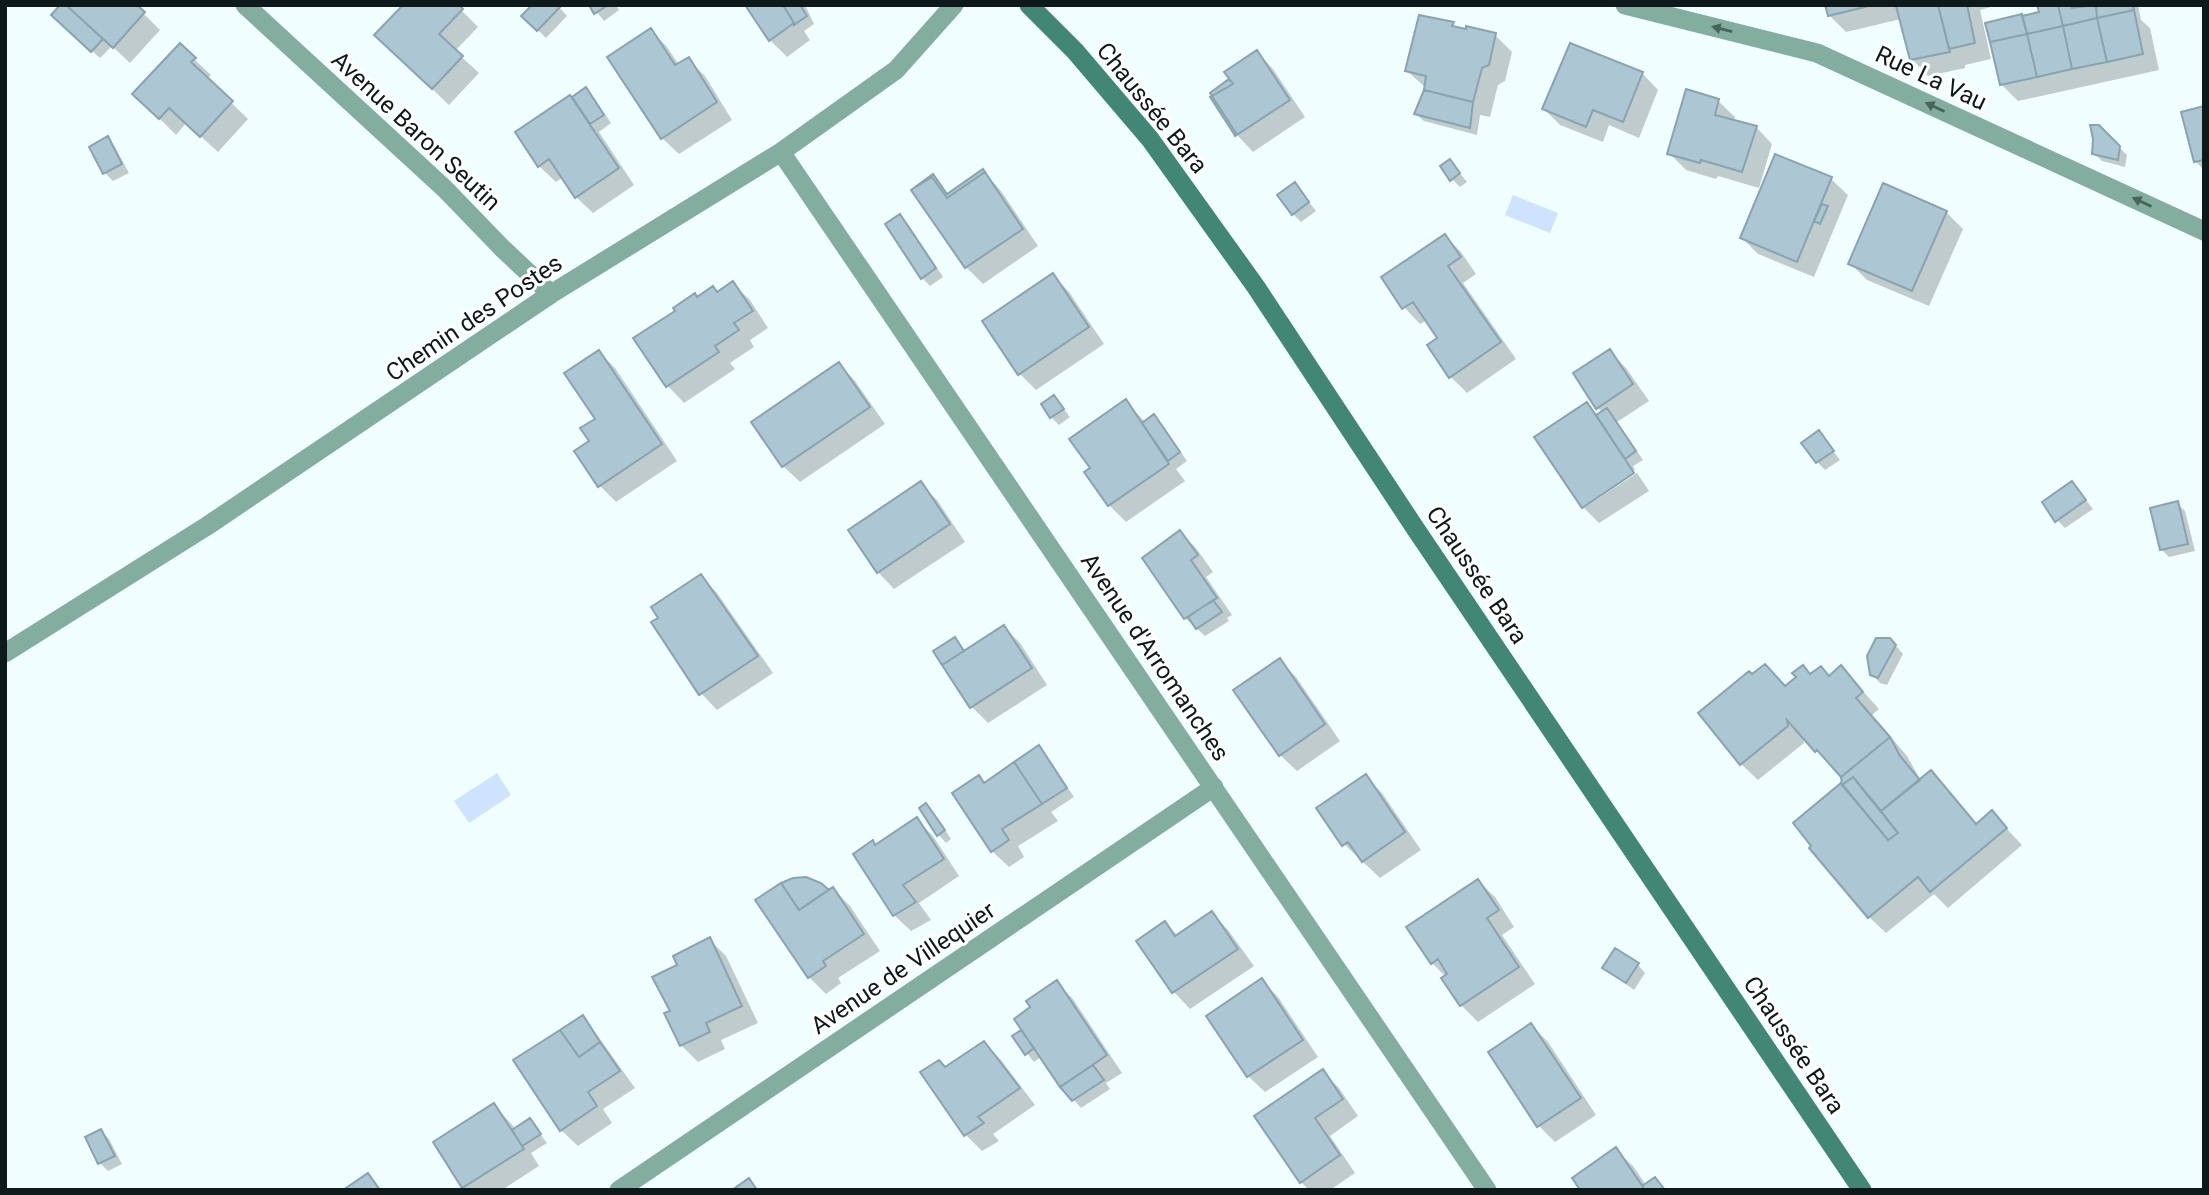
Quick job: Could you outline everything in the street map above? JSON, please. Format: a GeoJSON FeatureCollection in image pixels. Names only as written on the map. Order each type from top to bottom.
{"type":"FeatureCollection","features":[{"type":"Feature","properties":{"kind":"main road","name":"Chaussée Bara"},"geometry":{"type":"LineString","coordinates":[[1033,7],[1075,51],[1150,139],[1256,287],[1862,1190]]}},
{"type":"Feature","properties":{"kind":"street","name":"Avenue Baron Seutin"},"geometry":{"type":"LineString","coordinates":[[245,5],[445,189],[551,294]]}},
{"type":"Feature","properties":{"kind":"street","name":"Chemin des Postes"},"geometry":{"type":"LineString","coordinates":[[5,653],[207,526],[551,294],[781,152],[896,70],[954,5]]}},
{"type":"Feature","properties":{"kind":"street","name":"Rue La Vau"},"geometry":{"type":"LineString","coordinates":[[1625,5],[1817,53],[2204,230]]}},
{"type":"Feature","properties":{"kind":"street","name":"Avenue d'Arromanches"},"geometry":{"type":"LineString","coordinates":[[781,152],[1487,1190]]}},
{"type":"Feature","properties":{"kind":"street","name":"Avenue de Villequier"},"geometry":{"type":"LineString","coordinates":[[619,1190],[1214,787]]}},
{"type":"Feature","properties":{"kind":"water"},"geometry":{"type":"Polygon","coordinates":[[[1513,195],[1558,213],[1550,233],[1505,215],[1513,195]]]}},
{"type":"Feature","properties":{"kind":"water"},"geometry":{"type":"Polygon","coordinates":[[[497,773],[511,795],[469,823],[454,801],[497,773]]]}},
{"type":"Feature","properties":{"kind":"building"},"geometry":{"type":"Polygon","coordinates":[[[60,5],[66,5],[103,39],[91,52],[51,15],[60,5]]]}},
{"type":"Feature","properties":{"kind":"building"},"geometry":{"type":"Polygon","coordinates":[[[66,5],[137,5],[145,12],[113,48],[66,5]]]}},
{"type":"Feature","properties":{"kind":"building"},"geometry":{"type":"Polygon","coordinates":[[[403,5],[459,5],[463,9],[439,34],[463,56],[432,89],[374,35],[403,5]]]}},
{"type":"Feature","properties":{"kind":"building"},"geometry":{"type":"Polygon","coordinates":[[[532,5],[561,6],[537,31],[521,16],[532,5]]]}},
{"type":"Feature","properties":{"kind":"building"},"geometry":{"type":"Polygon","coordinates":[[[589,5],[608,5],[594,14],[589,5]]]}},
{"type":"Feature","properties":{"kind":"building"},"geometry":{"type":"Polygon","coordinates":[[[745,5],[783,5],[794,23],[769,41],[745,5]]]}},
{"type":"Feature","properties":{"kind":"building"},"geometry":{"type":"Polygon","coordinates":[[[783,5],[800,5],[807,16],[794,25],[783,5]]]}},
{"type":"Feature","properties":{"kind":"building"},"geometry":{"type":"Polygon","coordinates":[[[1825,5],[1873,5],[1828,16],[1825,5]]]}},
{"type":"Feature","properties":{"kind":"building"},"geometry":{"type":"Polygon","coordinates":[[[1938,5],[1950,52],[1910,60],[1896,6],[1938,5]]]}},
{"type":"Feature","properties":{"kind":"building"},"geometry":{"type":"Polygon","coordinates":[[[1938,5],[1967,5],[1975,43],[1949,49],[1938,5]]]}},
{"type":"Feature","properties":{"kind":"building"},"geometry":{"type":"Polygon","coordinates":[[[2037,5],[2058,5],[2063,26],[2027,34],[2022,16],[2039,12],[2037,5]]]}},
{"type":"Feature","properties":{"kind":"building"},"geometry":{"type":"Polygon","coordinates":[[[2058,5],[2071,5],[2072,8],[2096,5],[2097,18],[2063,26],[2058,5]]]}},
{"type":"Feature","properties":{"kind":"building"},"geometry":{"type":"Polygon","coordinates":[[[2096,5],[2133,5],[2134,10],[2097,18],[2096,5]]]}},
{"type":"Feature","properties":{"kind":"building"},"geometry":{"type":"Polygon","coordinates":[[[2134,10],[2143,54],[2107,62],[2097,18],[2134,10]]]}},
{"type":"Feature","properties":{"kind":"building"},"geometry":{"type":"Polygon","coordinates":[[[2022,14],[2027,34],[1990,42],[1985,23],[2022,14]]]}},
{"type":"Feature","properties":{"kind":"building"},"geometry":{"type":"Polygon","coordinates":[[[1419,15],[1454,22],[1452,26],[1466,29],[1466,26],[1496,33],[1489,65],[1482,68],[1473,102],[1424,90],[1426,76],[1405,71],[1419,15]]]}},
{"type":"Feature","properties":{"kind":"building"},"geometry":{"type":"Polygon","coordinates":[[[2097,18],[2107,62],[2072,69],[2063,26],[2097,18]]]}},
{"type":"Feature","properties":{"kind":"building"},"geometry":{"type":"Polygon","coordinates":[[[2063,26],[2072,69],[2037,77],[2027,34],[2063,26]]]}},
{"type":"Feature","properties":{"kind":"building"},"geometry":{"type":"Polygon","coordinates":[[[651,28],[675,65],[689,57],[717,102],[661,139],[607,57],[651,28]]]}},
{"type":"Feature","properties":{"kind":"building"},"geometry":{"type":"Polygon","coordinates":[[[2027,34],[2037,77],[2000,85],[1990,42],[2027,34]]]}},
{"type":"Feature","properties":{"kind":"building"},"geometry":{"type":"Polygon","coordinates":[[[180,43],[196,58],[191,62],[233,101],[200,137],[169,108],[159,119],[132,94],[180,43]]]}},
{"type":"Feature","properties":{"kind":"building"},"geometry":{"type":"Polygon","coordinates":[[[1570,43],[1643,72],[1623,122],[1593,110],[1586,127],[1542,109],[1570,43]]]}},
{"type":"Feature","properties":{"kind":"building"},"geometry":{"type":"Polygon","coordinates":[[[1257,50],[1290,100],[1235,136],[1236,133],[1212,96],[1233,84],[1224,72],[1257,50]]]}},
{"type":"Feature","properties":{"kind":"building"},"geometry":{"type":"Polygon","coordinates":[[[1229,79],[1233,84],[1212,96],[1210,93],[1229,79]]]}},
{"type":"Feature","properties":{"kind":"building"},"geometry":{"type":"Polygon","coordinates":[[[586,87],[604,115],[590,124],[572,97],[586,87]]]}},
{"type":"Feature","properties":{"kind":"building"},"geometry":{"type":"Polygon","coordinates":[[[1686,89],[1719,99],[1715,115],[1757,126],[1742,172],[1701,160],[1700,163],[1667,154],[1686,89]]]}},
{"type":"Feature","properties":{"kind":"building"},"geometry":{"type":"Polygon","coordinates":[[[1424,90],[1473,102],[1470,128],[1414,114],[1424,90]]]}},
{"type":"Feature","properties":{"kind":"building"},"geometry":{"type":"Polygon","coordinates":[[[570,95],[619,168],[575,198],[549,159],[538,167],[515,132],[570,95]]]}},
{"type":"Feature","properties":{"kind":"building"},"geometry":{"type":"Polygon","coordinates":[[[1212,96],[1236,133],[1234,134],[1210,97],[1212,96]]]}},
{"type":"Feature","properties":{"kind":"building"},"geometry":{"type":"Polygon","coordinates":[[[2204,106],[2204,160],[2194,162],[2181,112],[2204,106]]]}},
{"type":"Feature","properties":{"kind":"building"},"geometry":{"type":"Polygon","coordinates":[[[2090,125],[2099,125],[2120,146],[2118,160],[2092,154],[2090,125]]]}},
{"type":"Feature","properties":{"kind":"building"},"geometry":{"type":"Polygon","coordinates":[[[108,136],[122,164],[103,174],[89,147],[108,136]]]}},
{"type":"Feature","properties":{"kind":"building"},"geometry":{"type":"Polygon","coordinates":[[[1775,154],[1832,177],[1797,262],[1740,238],[1775,154]]]}},
{"type":"Feature","properties":{"kind":"building"},"geometry":{"type":"Polygon","coordinates":[[[1450,159],[1460,173],[1450,181],[1440,166],[1450,159]]]}},
{"type":"Feature","properties":{"kind":"building"},"geometry":{"type":"Polygon","coordinates":[[[983,169],[985,172],[947,198],[932,177],[911,190],[933,174],[947,194],[983,169]]]}},
{"type":"Feature","properties":{"kind":"building"},"geometry":{"type":"Polygon","coordinates":[[[985,172],[1023,229],[965,268],[911,190],[932,177],[947,198],[985,172]]]}},
{"type":"Feature","properties":{"kind":"building"},"geometry":{"type":"Polygon","coordinates":[[[1295,182],[1309,202],[1292,215],[1277,195],[1295,182]]]}},
{"type":"Feature","properties":{"kind":"building"},"geometry":{"type":"Polygon","coordinates":[[[1883,183],[1947,211],[1912,291],[1848,264],[1883,183]]]}},
{"type":"Feature","properties":{"kind":"building"},"geometry":{"type":"Polygon","coordinates":[[[1822,204],[1828,206],[1820,224],[1814,221],[1822,204]]]}},
{"type":"Feature","properties":{"kind":"building"},"geometry":{"type":"Polygon","coordinates":[[[900,214],[936,268],[921,279],[885,224],[900,214]]]}},
{"type":"Feature","properties":{"kind":"building"},"geometry":{"type":"Polygon","coordinates":[[[1445,234],[1461,257],[1448,266],[1501,342],[1449,378],[1427,345],[1437,338],[1413,302],[1402,309],[1381,277],[1445,234]]]}},
{"type":"Feature","properties":{"kind":"building"},"geometry":{"type":"Polygon","coordinates":[[[1053,273],[1089,327],[1018,375],[982,321],[1053,273]]]}},
{"type":"Feature","properties":{"kind":"building"},"geometry":{"type":"Polygon","coordinates":[[[733,281],[753,311],[734,323],[739,330],[715,346],[719,352],[666,387],[633,338],[675,311],[673,308],[695,293],[697,297],[713,286],[717,292],[733,281]]]}},
{"type":"Feature","properties":{"kind":"building"},"geometry":{"type":"Polygon","coordinates":[[[1610,349],[1633,384],[1596,409],[1573,373],[1610,349]]]}},
{"type":"Feature","properties":{"kind":"building"},"geometry":{"type":"Polygon","coordinates":[[[599,350],[662,444],[598,487],[574,451],[589,441],[580,428],[595,419],[564,373],[599,350]]]}},
{"type":"Feature","properties":{"kind":"building"},"geometry":{"type":"Polygon","coordinates":[[[839,362],[870,407],[782,467],[751,422],[839,362]]]}},
{"type":"Feature","properties":{"kind":"building"},"geometry":{"type":"Polygon","coordinates":[[[1054,395],[1064,409],[1050,418],[1041,404],[1054,395]]]}},
{"type":"Feature","properties":{"kind":"building"},"geometry":{"type":"Polygon","coordinates":[[[1126,399],[1169,464],[1108,506],[1084,472],[1090,468],[1069,439],[1126,399]]]}},
{"type":"Feature","properties":{"kind":"building"},"geometry":{"type":"Polygon","coordinates":[[[1587,402],[1634,473],[1582,508],[1534,437],[1587,402]]]}},
{"type":"Feature","properties":{"kind":"building"},"geometry":{"type":"Polygon","coordinates":[[[1607,408],[1636,451],[1625,459],[1596,415],[1607,408]]]}},
{"type":"Feature","properties":{"kind":"building"},"geometry":{"type":"Polygon","coordinates":[[[1154,414],[1180,452],[1168,461],[1142,423],[1154,414]]]}},
{"type":"Feature","properties":{"kind":"building"},"geometry":{"type":"Polygon","coordinates":[[[1819,430],[1834,451],[1816,463],[1801,443],[1819,430]]]}},
{"type":"Feature","properties":{"kind":"building"},"geometry":{"type":"Polygon","coordinates":[[[921,481],[950,524],[877,573],[848,530],[921,481]]]}},
{"type":"Feature","properties":{"kind":"building"},"geometry":{"type":"Polygon","coordinates":[[[2072,481],[2086,500],[2055,522],[2042,502],[2072,481]]]}},
{"type":"Feature","properties":{"kind":"building"},"geometry":{"type":"Polygon","coordinates":[[[2178,501],[2188,544],[2160,550],[2150,508],[2178,501]]]}},
{"type":"Feature","properties":{"kind":"building"},"geometry":{"type":"Polygon","coordinates":[[[1180,530],[1198,555],[1191,560],[1217,598],[1184,619],[1142,558],[1180,530]]]}},
{"type":"Feature","properties":{"kind":"building"},"geometry":{"type":"Polygon","coordinates":[[[701,574],[758,656],[699,695],[651,622],[658,618],[651,607],[701,574]]]}},
{"type":"Feature","properties":{"kind":"building"},"geometry":{"type":"Polygon","coordinates":[[[1213,600],[1222,612],[1196,629],[1188,617],[1213,600]]]}},
{"type":"Feature","properties":{"kind":"building"},"geometry":{"type":"Polygon","coordinates":[[[1004,625],[1032,668],[970,708],[942,665],[1004,625]]]}},
{"type":"Feature","properties":{"kind":"building"},"geometry":{"type":"Polygon","coordinates":[[[955,637],[964,651],[942,665],[933,651],[955,637]]]}},
{"type":"Feature","properties":{"kind":"building"},"geometry":{"type":"Polygon","coordinates":[[[1876,638],[1890,638],[1896,645],[1878,678],[1870,675],[1867,656],[1876,638]]]}},
{"type":"Feature","properties":{"kind":"building"},"geometry":{"type":"Polygon","coordinates":[[[1280,658],[1325,724],[1279,756],[1233,690],[1280,658]]]}},
{"type":"Feature","properties":{"kind":"building"},"geometry":{"type":"Polygon","coordinates":[[[1765,664],[1785,686],[1796,677],[1792,673],[1803,665],[1810,674],[1821,666],[1829,676],[1841,665],[1863,692],[1856,698],[1890,737],[1841,777],[1787,720],[1788,726],[1740,765],[1698,713],[1749,671],[1752,674],[1765,664]]]}},
{"type":"Feature","properties":{"kind":"building"},"geometry":{"type":"Polygon","coordinates":[[[1890,737],[1900,756],[1920,780],[1881,811],[1853,777],[1842,785],[1841,777],[1890,737]]]}},
{"type":"Feature","properties":{"kind":"building"},"geometry":{"type":"Polygon","coordinates":[[[1039,745],[1067,788],[1042,804],[1014,762],[1039,745]]]}},
{"type":"Feature","properties":{"kind":"building"},"geometry":{"type":"Polygon","coordinates":[[[1014,762],[1042,804],[1002,829],[1009,840],[991,852],[952,793],[979,775],[984,783],[1014,762]]]}},
{"type":"Feature","properties":{"kind":"building"},"geometry":{"type":"Polygon","coordinates":[[[1931,770],[1976,824],[1992,810],[2007,828],[1930,892],[1918,877],[1868,918],[1809,848],[1811,846],[1793,823],[1841,783],[1888,840],[1898,833],[1881,811],[1931,770]]]}},
{"type":"Feature","properties":{"kind":"building"},"geometry":{"type":"Polygon","coordinates":[[[1366,774],[1405,832],[1362,862],[1348,842],[1342,846],[1316,808],[1366,774]]]}},
{"type":"Feature","properties":{"kind":"building"},"geometry":{"type":"Polygon","coordinates":[[[1853,777],[1898,833],[1888,840],[1842,785],[1853,777]]]}},
{"type":"Feature","properties":{"kind":"building"},"geometry":{"type":"Polygon","coordinates":[[[926,803],[945,830],[937,836],[919,808],[926,803]]]}},
{"type":"Feature","properties":{"kind":"building"},"geometry":{"type":"Polygon","coordinates":[[[917,817],[944,859],[903,885],[916,902],[893,916],[853,854],[873,840],[875,845],[917,817]]]}},
{"type":"Feature","properties":{"kind":"building"},"geometry":{"type":"Polygon","coordinates":[[[806,877],[821,883],[829,890],[799,910],[781,883],[806,877]]]}},
{"type":"Feature","properties":{"kind":"building"},"geometry":{"type":"Polygon","coordinates":[[[1478,879],[1499,910],[1487,918],[1519,967],[1460,1006],[1441,978],[1447,974],[1438,959],[1431,964],[1406,927],[1478,879]]]}},
{"type":"Feature","properties":{"kind":"building"},"geometry":{"type":"Polygon","coordinates":[[[781,883],[799,910],[833,887],[864,934],[823,961],[826,966],[808,978],[755,900],[781,883]]]}},
{"type":"Feature","properties":{"kind":"building"},"geometry":{"type":"Polygon","coordinates":[[[1212,911],[1238,949],[1172,993],[1136,941],[1165,921],[1175,936],[1212,911]]]}},
{"type":"Feature","properties":{"kind":"building"},"geometry":{"type":"Polygon","coordinates":[[[710,937],[742,1006],[706,1023],[710,1032],[680,1046],[664,1013],[670,1011],[652,977],[677,965],[673,956],[710,937]]]}},
{"type":"Feature","properties":{"kind":"building"},"geometry":{"type":"Polygon","coordinates":[[[1615,948],[1639,963],[1626,983],[1602,968],[1615,948]]]}},
{"type":"Feature","properties":{"kind":"building"},"geometry":{"type":"Polygon","coordinates":[[[1262,978],[1303,1040],[1247,1077],[1206,1016],[1262,978]]]}},
{"type":"Feature","properties":{"kind":"building"},"geometry":{"type":"Polygon","coordinates":[[[1057,980],[1107,1055],[1060,1087],[1014,1019],[1030,1007],[1026,1001],[1057,980]]]}},
{"type":"Feature","properties":{"kind":"building"},"geometry":{"type":"Polygon","coordinates":[[[583,1015],[600,1042],[579,1057],[560,1030],[583,1015]]]}},
{"type":"Feature","properties":{"kind":"building"},"geometry":{"type":"Polygon","coordinates":[[[1531,1023],[1581,1098],[1537,1127],[1488,1052],[1531,1023]]]}},
{"type":"Feature","properties":{"kind":"building"},"geometry":{"type":"Polygon","coordinates":[[[560,1030],[579,1057],[600,1042],[620,1071],[588,1092],[597,1106],[560,1131],[513,1060],[560,1030]]]}},
{"type":"Feature","properties":{"kind":"building"},"geometry":{"type":"Polygon","coordinates":[[[1021,1030],[1034,1048],[1025,1055],[1012,1036],[1021,1030]]]}},
{"type":"Feature","properties":{"kind":"building"},"geometry":{"type":"Polygon","coordinates":[[[984,1041],[1020,1088],[978,1117],[984,1123],[964,1136],[920,1072],[939,1060],[945,1067],[984,1041]]]}},
{"type":"Feature","properties":{"kind":"building"},"geometry":{"type":"Polygon","coordinates":[[[1093,1065],[1104,1080],[1072,1101],[1060,1087],[1093,1065]]]}},
{"type":"Feature","properties":{"kind":"building"},"geometry":{"type":"Polygon","coordinates":[[[1323,1069],[1343,1099],[1315,1118],[1340,1155],[1300,1183],[1254,1116],[1323,1069]]]}},
{"type":"Feature","properties":{"kind":"building"},"geometry":{"type":"Polygon","coordinates":[[[494,1103],[524,1149],[462,1188],[433,1142],[494,1103]]]}},
{"type":"Feature","properties":{"kind":"building"},"geometry":{"type":"Polygon","coordinates":[[[530,1118],[541,1134],[522,1146],[512,1130],[530,1118]]]}},
{"type":"Feature","properties":{"kind":"building"},"geometry":{"type":"Polygon","coordinates":[[[101,1129],[115,1156],[98,1164],[85,1137],[101,1129]]]}},
{"type":"Feature","properties":{"kind":"building"},"geometry":{"type":"Polygon","coordinates":[[[1616,1147],[1645,1190],[1580,1190],[1572,1178],[1616,1147]]]}},
{"type":"Feature","properties":{"kind":"building"},"geometry":{"type":"Polygon","coordinates":[[[368,1173],[380,1190],[343,1190],[368,1173]]]}},
{"type":"Feature","properties":{"kind":"building"},"geometry":{"type":"Polygon","coordinates":[[[1655,1177],[1665,1190],[1645,1190],[1642,1186],[1655,1177]]]}},
{"type":"Feature","properties":{"kind":"building"},"geometry":{"type":"Polygon","coordinates":[[[749,1178],[757,1190],[732,1190],[749,1178]]]}}]}
